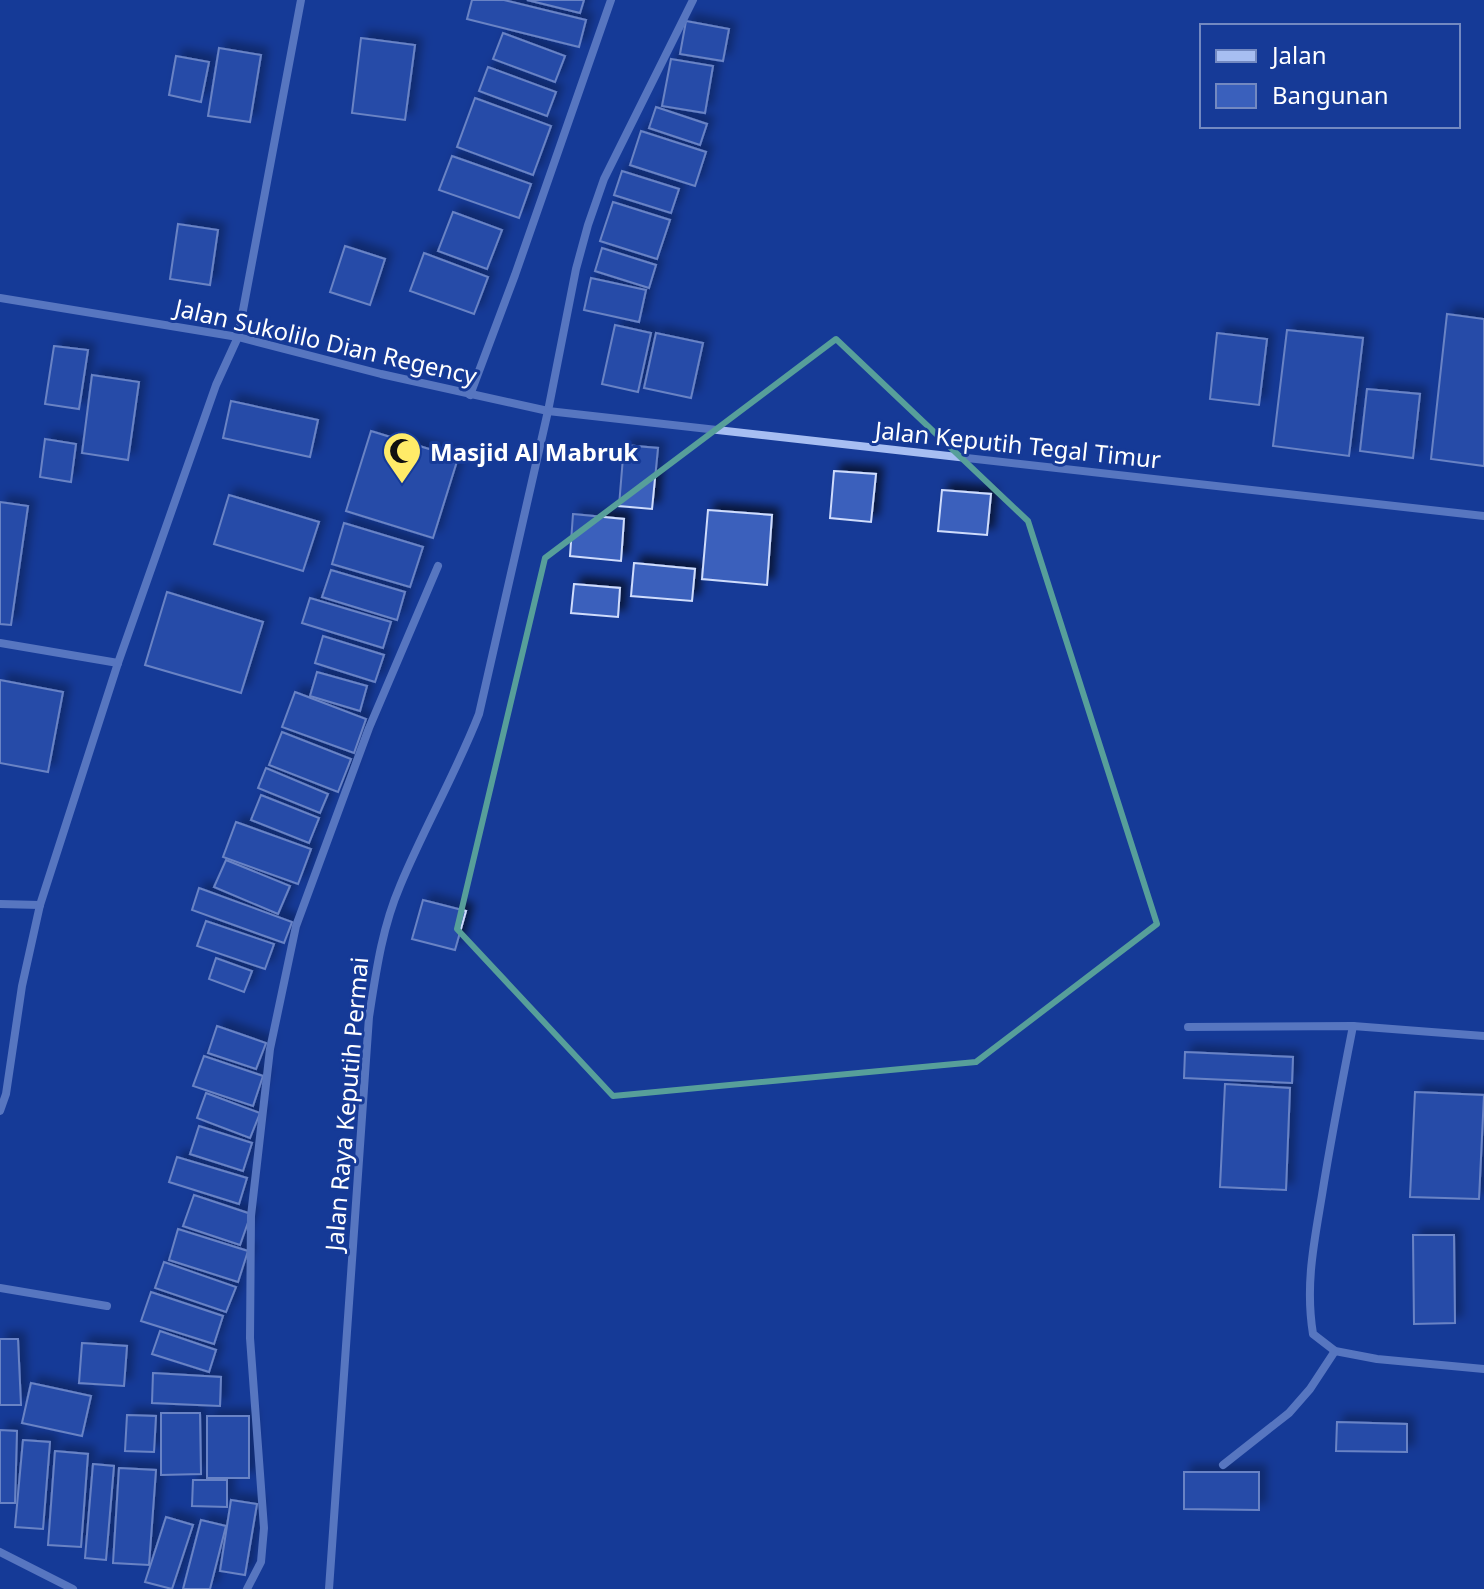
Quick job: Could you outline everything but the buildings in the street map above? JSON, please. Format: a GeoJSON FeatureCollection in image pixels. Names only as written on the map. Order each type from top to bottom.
{"type":"FeatureCollection","features":[{"type":"Feature","properties":{"kind":"street"},"geometry":{"type":"LineString","coordinates":[[0,1111],[6,1094],[22,986],[40,905],[118,663],[216,385],[238,337],[301,0]]}},
{"type":"Feature","properties":{"kind":"street"},"geometry":{"type":"LineString","coordinates":[[470,395],[611,0]]}},
{"type":"Feature","properties":{"kind":"street","name":"Jalan Raya Keputih Permai"},"geometry":{"type":"LineString","coordinates":[[329,1589],[369,1017],[380,946],[399,887],[461,761],[479,714],[548,411],[576,269],[592,213],[604,179],[693,0]]}},
{"type":"Feature","properties":{"kind":"street","name":"Jalan Sukolilo Dian Regency"},"geometry":{"type":"LineString","coordinates":[[0,298],[238,337],[470,395],[548,411]]}},
{"type":"Feature","properties":{"kind":"street","name":"Jalan Keputih Tegal Timur"},"geometry":{"type":"LineString","coordinates":[[548,411],[1484,516]]}},
{"type":"Feature","properties":{"kind":"street"},"geometry":{"type":"LineString","coordinates":[[247,1589],[261,1562],[264,1528],[250,1338],[251,1216],[270,1049],[296,926],[369,728],[438,566]]}},
{"type":"Feature","properties":{"kind":"street"},"geometry":{"type":"LineString","coordinates":[[0,643],[118,663]]}},
{"type":"Feature","properties":{"kind":"street"},"geometry":{"type":"LineString","coordinates":[[0,904],[40,905]]}},
{"type":"Feature","properties":{"kind":"street"},"geometry":{"type":"LineString","coordinates":[[1188,1027],[1353,1026],[1484,1036]]}},
{"type":"Feature","properties":{"kind":"street"},"geometry":{"type":"LineString","coordinates":[[1353,1026],[1309,1271],[1308,1301],[1313,1334],[1335,1351],[1377,1359],[1484,1369]]}},
{"type":"Feature","properties":{"kind":"street"},"geometry":{"type":"LineString","coordinates":[[0,1288],[107,1306]]}},
{"type":"Feature","properties":{"kind":"street"},"geometry":{"type":"LineString","coordinates":[[1223,1465],[1289,1413],[1310,1389],[1335,1351]]}},
{"type":"Feature","properties":{"kind":"street"},"geometry":{"type":"LineString","coordinates":[[0,1552],[73,1589]]}},
{"type":"Feature","properties":{"kind":"highlighted area"},"geometry":{"type":"Polygon","coordinates":[[[836,339],[1028,521],[1157,924],[976,1062],[613,1096],[457,929],[545,558],[836,339]]]}},
{"type":"Feature","properties":{"kind":"place","name":"Masjid Al Mabruk"},"geometry":{"type":"Point","coordinates":[402,485]}}]}
